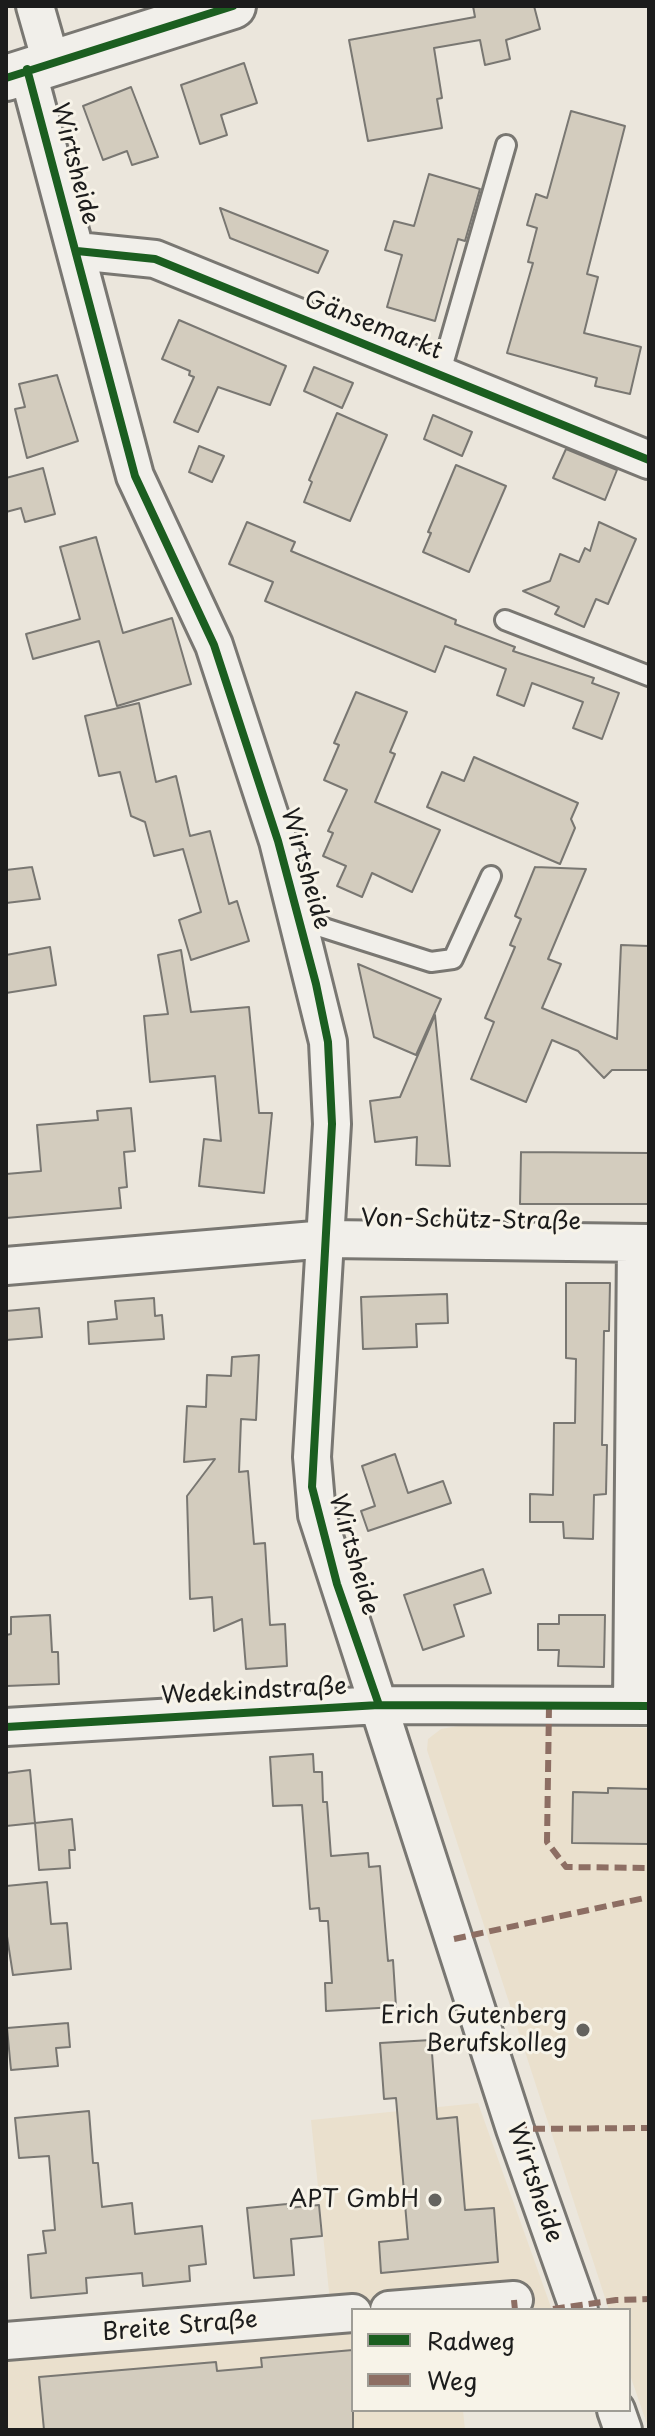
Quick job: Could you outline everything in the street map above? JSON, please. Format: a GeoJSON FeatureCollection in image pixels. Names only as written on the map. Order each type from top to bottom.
{"type":"FeatureCollection","features":[{"type":"Feature","properties":{"kind":"street","name":"Wirtsheide"},"geometry":{"type":"LineString","coordinates":[[35,6],[28,69],[135,476],[214,645],[278,841],[328,1042],[332,1124],[312,1487],[337,1584],[515,2129],[578,2308]]}},
{"type":"Feature","properties":{"kind":"street"},"geometry":{"type":"LineString","coordinates":[[28,69],[233,6]]}},
{"type":"Feature","properties":{"kind":"street","name":"Gänsemarkt"},"geometry":{"type":"LineString","coordinates":[[77,251],[155,259],[649,460]]}},
{"type":"Feature","properties":{"kind":"street","name":"Von-Schütz-Straße"},"geometry":{"type":"LineString","coordinates":[[6,1266],[327,1239],[642,1243]]}},
{"type":"Feature","properties":{"kind":"street"},"geometry":{"type":"LineString","coordinates":[[640,1706],[642,1243]]}},
{"type":"Feature","properties":{"kind":"street","name":"Wedekindstraße"},"geometry":{"type":"LineString","coordinates":[[6,1727],[379,1705],[640,1706]]}},
{"type":"Feature","properties":{"kind":"street"},"geometry":{"type":"LineString","coordinates":[[414,2308],[514,2300]]}},
{"type":"Feature","properties":{"kind":"street","name":"Breite Straße"},"geometry":{"type":"LineString","coordinates":[[6,2341],[351,2313]]}},
{"type":"Feature","properties":{"kind":"lane"},"geometry":{"type":"LineString","coordinates":[[440,375],[506,145]]}},
{"type":"Feature","properties":{"kind":"lane"},"geometry":{"type":"LineString","coordinates":[[505,620],[649,676]]}},
{"type":"Feature","properties":{"kind":"lane"},"geometry":{"type":"LineString","coordinates":[[299,920],[431,962],[453,959],[491,876]]}},
{"type":"Feature","properties":{"kind":"shaded area","name":"Erich Gutenberg Berufskolleg"},"geometry":{"type":"Polygon","coordinates":[[[464,1725],[649,1728],[649,2430],[631,2378],[631,2308],[608,2308],[427,1750],[428,1739],[441,1729],[464,1725]]]}},
{"type":"Feature","properties":{"kind":"shaded area"},"geometry":{"type":"Polygon","coordinates":[[[478,2103],[551,2308],[351,2308],[351,2412],[463,2412],[465,2430],[6,2430],[6,2357],[333,2330],[311,2120],[478,2103]]]}},
{"type":"Feature","properties":{"kind":"building"},"geometry":{"type":"Polygon","coordinates":[[[473,6],[534,6],[540,29],[506,40],[510,59],[485,65],[480,40],[434,48],[442,98],[437,99],[442,128],[368,141],[349,40],[475,17],[473,6]]]}},
{"type":"Feature","properties":{"kind":"building"},"geometry":{"type":"Polygon","coordinates":[[[244,63],[257,103],[221,115],[227,135],[200,144],[181,85],[244,63]]]}},
{"type":"Feature","properties":{"kind":"building"},"geometry":{"type":"Polygon","coordinates":[[[131,87],[158,157],[132,165],[127,151],[103,160],[83,106],[131,87]]]}},
{"type":"Feature","properties":{"kind":"building"},"geometry":{"type":"Polygon","coordinates":[[[571,111],[625,126],[587,274],[598,277],[584,333],[641,347],[630,394],[595,386],[597,378],[507,353],[533,263],[528,262],[537,228],[527,225],[536,194],[547,198],[571,111]]]}},
{"type":"Feature","properties":{"kind":"building"},"geometry":{"type":"Polygon","coordinates":[[[429,174],[480,189],[465,241],[458,239],[435,321],[387,307],[402,255],[385,250],[394,221],[414,226],[429,174]]]}},
{"type":"Feature","properties":{"kind":"building"},"geometry":{"type":"Polygon","coordinates":[[[220,208],[328,251],[318,273],[230,238],[220,208]]]}},
{"type":"Feature","properties":{"kind":"building"},"geometry":{"type":"Polygon","coordinates":[[[179,320],[286,366],[270,405],[218,387],[198,432],[174,422],[194,377],[189,375],[190,371],[162,359],[179,320]]]}},
{"type":"Feature","properties":{"kind":"building"},"geometry":{"type":"Polygon","coordinates":[[[314,367],[353,383],[342,408],[304,391],[314,367]]]}},
{"type":"Feature","properties":{"kind":"building"},"geometry":{"type":"Polygon","coordinates":[[[57,375],[78,441],[27,458],[15,409],[25,407],[19,384],[57,375]]]}},
{"type":"Feature","properties":{"kind":"building"},"geometry":{"type":"Polygon","coordinates":[[[337,413],[387,435],[350,521],[304,502],[312,482],[309,480],[337,413]]]}},
{"type":"Feature","properties":{"kind":"building"},"geometry":{"type":"Polygon","coordinates":[[[433,415],[472,432],[462,456],[424,439],[433,415]]]}},
{"type":"Feature","properties":{"kind":"building"},"geometry":{"type":"Polygon","coordinates":[[[199,446],[224,456],[212,482],[189,472],[199,446]]]}},
{"type":"Feature","properties":{"kind":"building"},"geometry":{"type":"Polygon","coordinates":[[[566,449],[617,470],[605,500],[553,478],[566,449]]]}},
{"type":"Feature","properties":{"kind":"building"},"geometry":{"type":"Polygon","coordinates":[[[456,465],[506,486],[469,572],[423,552],[431,533],[428,532],[456,465]]]}},
{"type":"Feature","properties":{"kind":"building"},"geometry":{"type":"Polygon","coordinates":[[[43,468],[55,514],[25,522],[21,508],[6,512],[6,478],[43,468]]]}},
{"type":"Feature","properties":{"kind":"building"},"geometry":{"type":"Polygon","coordinates":[[[247,522],[295,542],[291,551],[456,620],[455,624],[515,647],[513,651],[594,678],[592,683],[619,693],[602,739],[573,728],[583,702],[532,683],[524,706],[497,695],[506,669],[445,646],[435,672],[265,601],[273,582],[229,564],[247,522]]]}},
{"type":"Feature","properties":{"kind":"building"},"geometry":{"type":"Polygon","coordinates":[[[599,522],[636,539],[608,604],[596,599],[584,627],[555,614],[559,607],[523,591],[550,581],[560,554],[579,562],[585,548],[590,551],[599,522]]]}},
{"type":"Feature","properties":{"kind":"building"},"geometry":{"type":"Polygon","coordinates":[[[96,537],[123,633],[172,618],[191,684],[117,706],[99,641],[33,659],[26,634],[80,619],[60,547],[96,537]]]}},
{"type":"Feature","properties":{"kind":"building"},"geometry":{"type":"Polygon","coordinates":[[[356,692],[407,712],[390,752],[395,754],[375,802],[440,830],[412,892],[372,873],[362,897],[337,886],[346,866],[323,856],[333,833],[328,831],[347,790],[324,780],[339,745],[334,743],[356,692]]]}},
{"type":"Feature","properties":{"kind":"building"},"geometry":{"type":"Polygon","coordinates":[[[139,703],[156,782],[176,776],[190,836],[210,831],[229,904],[237,901],[249,941],[191,960],[179,920],[201,912],[183,849],[154,856],[145,822],[131,816],[120,772],[99,776],[85,716],[139,703]]]}},
{"type":"Feature","properties":{"kind":"building"},"geometry":{"type":"Polygon","coordinates":[[[474,757],[578,803],[571,819],[575,828],[560,864],[427,807],[442,772],[464,781],[474,757]]]}},
{"type":"Feature","properties":{"kind":"building"},"geometry":{"type":"Polygon","coordinates":[[[32,867],[40,899],[6,903],[6,870],[32,867]]]}},
{"type":"Feature","properties":{"kind":"building"},"geometry":{"type":"Polygon","coordinates":[[[535,867],[586,869],[548,959],[561,964],[542,1008],[617,1039],[621,945],[649,946],[649,1070],[612,1070],[604,1078],[578,1051],[552,1040],[526,1102],[471,1079],[494,1022],[485,1018],[515,947],[510,945],[521,919],[515,916],[535,867]]]}},
{"type":"Feature","properties":{"kind":"building"},"geometry":{"type":"Polygon","coordinates":[[[50,947],[56,985],[6,993],[6,955],[50,947]]]}},
{"type":"Feature","properties":{"kind":"building"},"geometry":{"type":"Polygon","coordinates":[[[181,950],[191,1012],[249,1007],[259,1113],[272,1113],[264,1193],[199,1186],[204,1139],[221,1141],[215,1076],[150,1082],[144,1016],[168,1014],[158,955],[181,950]]]}},
{"type":"Feature","properties":{"kind":"building"},"geometry":{"type":"Polygon","coordinates":[[[358,964],[441,999],[416,1055],[374,1037],[358,964]]]}},
{"type":"Feature","properties":{"kind":"building"},"geometry":{"type":"Polygon","coordinates":[[[435,1015],[450,1166],[416,1165],[417,1137],[375,1142],[370,1101],[400,1097],[435,1015]]]}},
{"type":"Feature","properties":{"kind":"building"},"geometry":{"type":"Polygon","coordinates":[[[131,1108],[135,1151],[124,1152],[127,1187],[119,1188],[121,1208],[6,1218],[6,1174],[41,1171],[37,1125],[98,1120],[97,1111],[131,1108]]]}},
{"type":"Feature","properties":{"kind":"building"},"geometry":{"type":"Polygon","coordinates":[[[521,1152],[649,1153],[649,1204],[520,1204],[521,1152]]]}},
{"type":"Feature","properties":{"kind":"building"},"geometry":{"type":"Polygon","coordinates":[[[566,1283],[610,1283],[609,1331],[604,1331],[602,1445],[607,1445],[606,1494],[594,1495],[593,1539],[564,1538],[563,1522],[530,1522],[530,1494],[553,1495],[554,1423],[575,1423],[576,1359],[566,1358],[566,1283]]]}},
{"type":"Feature","properties":{"kind":"building"},"geometry":{"type":"Polygon","coordinates":[[[447,1294],[448,1323],[416,1324],[417,1347],[363,1349],[361,1297],[447,1294]]]}},
{"type":"Feature","properties":{"kind":"building"},"geometry":{"type":"Polygon","coordinates":[[[154,1298],[155,1316],[162,1315],[164,1339],[89,1344],[88,1322],[117,1319],[115,1301],[154,1298]]]}},
{"type":"Feature","properties":{"kind":"building"},"geometry":{"type":"Polygon","coordinates":[[[39,1308],[42,1337],[6,1340],[6,1311],[39,1308]]]}},
{"type":"Feature","properties":{"kind":"building"},"geometry":{"type":"Polygon","coordinates":[[[259,1355],[256,1420],[241,1419],[239,1472],[248,1471],[254,1544],[265,1543],[270,1625],[285,1624],[287,1666],[246,1669],[242,1619],[214,1631],[212,1597],[190,1599],[187,1496],[215,1459],[184,1462],[187,1406],[206,1407],[207,1375],[231,1376],[232,1357],[259,1355]]]}},
{"type":"Feature","properties":{"kind":"building"},"geometry":{"type":"Polygon","coordinates":[[[395,1454],[408,1493],[443,1481],[451,1503],[368,1531],[361,1511],[375,1506],[362,1466],[395,1454]]]}},
{"type":"Feature","properties":{"kind":"building"},"geometry":{"type":"Polygon","coordinates":[[[483,1569],[491,1593],[454,1605],[464,1636],[423,1650],[404,1595],[483,1569]]]}},
{"type":"Feature","properties":{"kind":"building"},"geometry":{"type":"Polygon","coordinates":[[[50,1615],[52,1652],[58,1652],[59,1684],[6,1686],[6,1635],[11,1634],[11,1617],[50,1615]]]}},
{"type":"Feature","properties":{"kind":"building"},"geometry":{"type":"Polygon","coordinates":[[[559,1615],[605,1615],[604,1667],[558,1666],[559,1650],[538,1650],[538,1624],[559,1624],[559,1615]]]}},
{"type":"Feature","properties":{"kind":"building"},"geometry":{"type":"Polygon","coordinates":[[[313,1754],[314,1772],[322,1772],[331,1856],[368,1853],[369,1867],[380,1866],[388,1961],[393,1960],[396,2007],[326,2011],[325,1983],[332,1983],[328,1921],[320,1921],[319,1908],[310,1909],[302,1805],[273,1806],[270,1757],[313,1754]]]}},
{"type":"Feature","properties":{"kind":"building"},"geometry":{"type":"Polygon","coordinates":[[[30,1770],[35,1823],[6,1826],[6,1773],[30,1770]]]}},
{"type":"Feature","properties":{"kind":"building"},"geometry":{"type":"Polygon","coordinates":[[[608,1788],[649,1789],[649,1844],[572,1843],[573,1792],[608,1793],[608,1788]]]}},
{"type":"Feature","properties":{"kind":"building"},"geometry":{"type":"Polygon","coordinates":[[[72,1819],[75,1850],[69,1850],[70,1868],[39,1870],[35,1823],[72,1819]]]}},
{"type":"Feature","properties":{"kind":"building"},"geometry":{"type":"Polygon","coordinates":[[[47,1882],[51,1924],[67,1923],[71,1969],[13,1975],[6,1930],[6,1886],[47,1882]]]}},
{"type":"Feature","properties":{"kind":"building"},"geometry":{"type":"Polygon","coordinates":[[[68,2023],[70,2047],[56,2048],[58,2066],[11,2070],[7,2028],[68,2023]]]}},
{"type":"Feature","properties":{"kind":"building","name":"APT GmbH"},"geometry":{"type":"Polygon","coordinates":[[[431,2040],[437,2119],[457,2117],[465,2210],[494,2208],[498,2262],[381,2273],[379,2242],[408,2239],[396,2098],[384,2099],[380,2043],[431,2040]]]}},
{"type":"Feature","properties":{"kind":"building"},"geometry":{"type":"Polygon","coordinates":[[[89,2111],[93,2163],[98,2163],[102,2207],[132,2203],[135,2234],[202,2226],[206,2264],[189,2266],[190,2281],[143,2286],[142,2273],[86,2278],[87,2293],[31,2298],[28,2255],[46,2253],[43,2231],[55,2230],[49,2156],[19,2158],[15,2118],[89,2111]]]}},
{"type":"Feature","properties":{"kind":"building"},"geometry":{"type":"Polygon","coordinates":[[[287,2204],[288,2208],[319,2205],[322,2236],[291,2239],[294,2275],[254,2278],[247,2208],[287,2204]]]}},
{"type":"Feature","properties":{"kind":"building"},"geometry":{"type":"Polygon","coordinates":[[[351,2350],[353,2430],[44,2430],[39,2377],[216,2362],[217,2371],[262,2367],[261,2358],[351,2350]]]}},
{"type":"Feature","properties":{"kind":"marked path"},"geometry":{"type":"LineString","coordinates":[[549,1706],[547,1842],[566,1867],[649,1868]]}},
{"type":"Feature","properties":{"kind":"marked path"},"geometry":{"type":"LineString","coordinates":[[454,1939],[649,1897]]}},
{"type":"Feature","properties":{"kind":"marked path"},"geometry":{"type":"LineString","coordinates":[[515,2129],[649,2128]]}},
{"type":"Feature","properties":{"kind":"marked path"},"geometry":{"type":"LineString","coordinates":[[560,2308],[649,2299]]}},
{"type":"Feature","properties":{"kind":"marked path"},"geometry":{"type":"LineString","coordinates":[[514,2300],[515,2308]]}},
{"type":"Feature","properties":{"kind":"cycle path"},"geometry":{"type":"LineString","coordinates":[[6,78],[233,6]]}},
{"type":"Feature","properties":{"kind":"cycle path"},"geometry":{"type":"LineString","coordinates":[[27,69],[135,476],[214,645],[278,841],[316,984],[328,1042],[332,1124],[312,1487],[337,1584],[379,1705]]}},
{"type":"Feature","properties":{"kind":"cycle path"},"geometry":{"type":"LineString","coordinates":[[77,251],[155,259],[649,460]]}},
{"type":"Feature","properties":{"kind":"cycle path"},"geometry":{"type":"LineString","coordinates":[[6,1727],[379,1705],[649,1706]]}},
{"type":"Feature","properties":{"kind":"place","name":"Erich Gutenberg Berufskolleg"},"geometry":{"type":"Point","coordinates":[583,2030]}},
{"type":"Feature","properties":{"kind":"place","name":"APT GmbH"},"geometry":{"type":"Point","coordinates":[435,2200]}}]}
